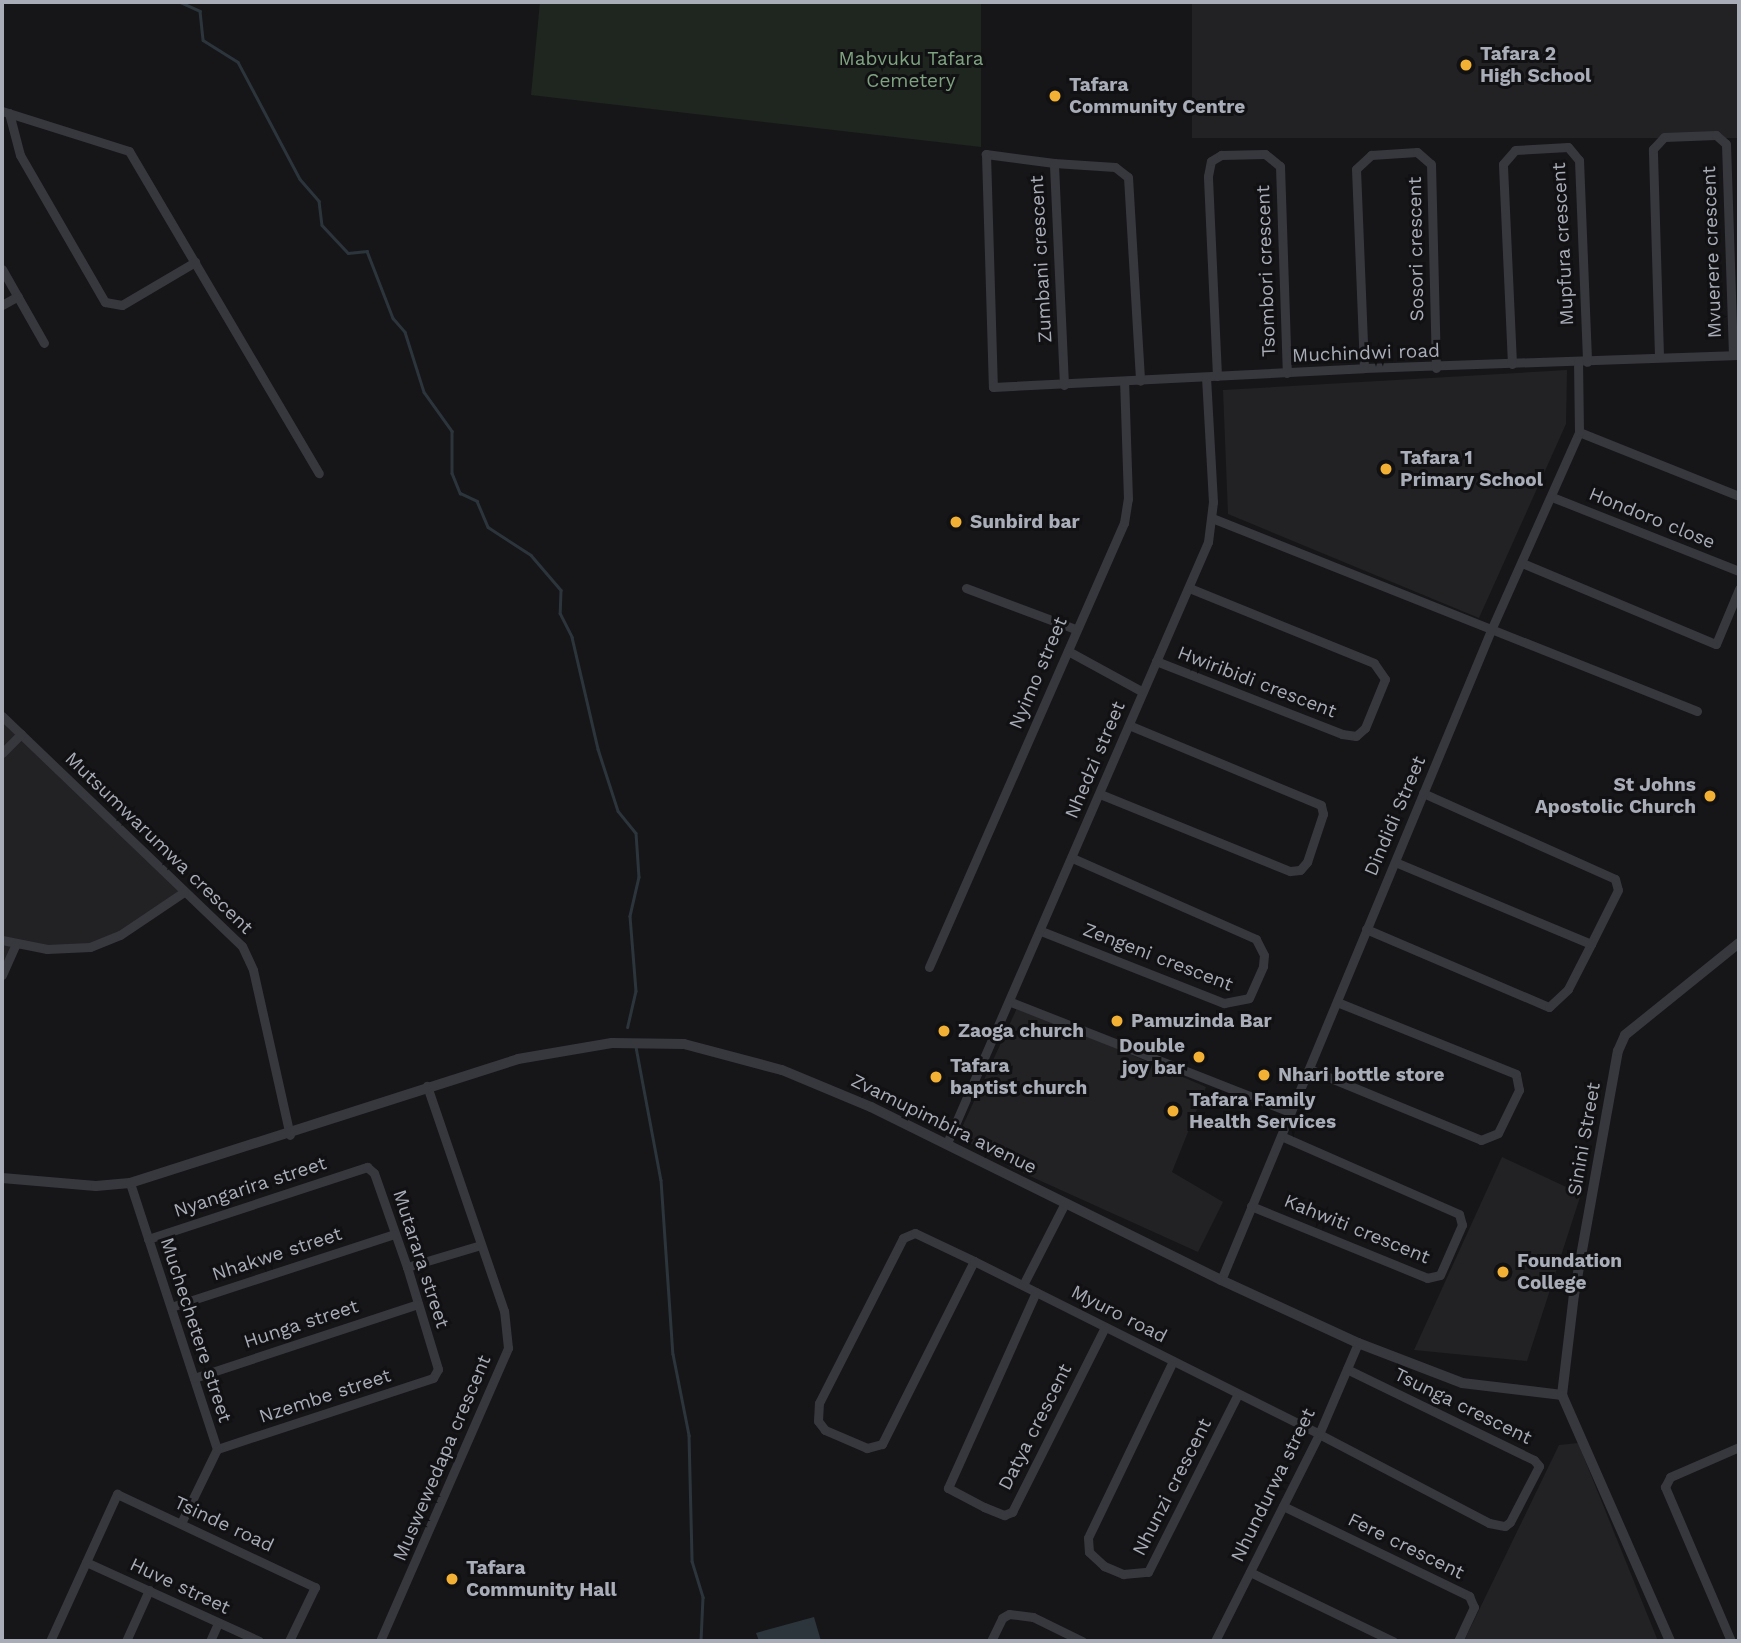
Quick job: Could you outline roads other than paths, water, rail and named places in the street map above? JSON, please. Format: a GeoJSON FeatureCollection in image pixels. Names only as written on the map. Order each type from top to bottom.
{"type":"FeatureCollection","features":[{"type":"Feature","properties":{"kind":"street"},"geometry":{"type":"LineString","coordinates":[[5,112],[20,155],[105,302],[122,305],[195,262]]}},
{"type":"Feature","properties":{"kind":"street"},"geometry":{"type":"LineString","coordinates":[[5,112],[129,150],[319,473]]}},
{"type":"Feature","properties":{"kind":"street","name":"Mvuerere crescent"},"geometry":{"type":"LineString","coordinates":[[1659,356],[1653,149],[1664,137],[1716,135],[1726,144],[1736,355]]}},
{"type":"Feature","properties":{"kind":"street","name":"Mupfura crescent"},"geometry":{"type":"LineString","coordinates":[[1511,363],[1503,164],[1515,150],[1568,147],[1579,160],[1582,362]]}},
{"type":"Feature","properties":{"kind":"street","name":"Sosori crescent"},"geometry":{"type":"LineString","coordinates":[[1364,368],[1356,169],[1371,155],[1417,152],[1431,164],[1436,368]]}},
{"type":"Feature","properties":{"kind":"street","name":"Muchindwi road"},"geometry":{"type":"LineString","coordinates":[[1054,163],[986,154],[993,387],[1364,368],[1436,368],[1659,356],[1736,355]]}},
{"type":"Feature","properties":{"kind":"street","name":"Tsombori crescent"},"geometry":{"type":"LineString","coordinates":[[1217,376],[1208,176],[1210,161],[1221,155],[1265,154],[1280,166],[1287,373]]}},
{"type":"Feature","properties":{"kind":"street","name":"Zumbani crescent"},"geometry":{"type":"LineString","coordinates":[[1064,385],[1054,163],[1115,167],[1128,177],[1140,381]]}},
{"type":"Feature","properties":{"kind":"street"},"geometry":{"type":"LineString","coordinates":[[2,268],[44,343]]}},
{"type":"Feature","properties":{"kind":"street"},"geometry":{"type":"LineString","coordinates":[[2,305],[18,296]]}},
{"type":"Feature","properties":{"kind":"street","name":"Dindidi Street"},"geometry":{"type":"LineString","coordinates":[[1221,1280],[1491,630],[1579,432],[1582,362]]}},
{"type":"Feature","properties":{"kind":"street","name":"Nhedzi street"},"geometry":{"type":"LineString","coordinates":[[947,1143],[1011,1002],[1189,588],[1212,518],[1206,378]]}},
{"type":"Feature","properties":{"kind":"street","name":"Nyimo street"},"geometry":{"type":"LineString","coordinates":[[929,967],[1127,510],[1124,381]]}},
{"type":"Feature","properties":{"kind":"street"},"geometry":{"type":"LineString","coordinates":[[1579,432],[1739,496]]}},
{"type":"Feature","properties":{"kind":"street","name":"Hondoro close"},"geometry":{"type":"LineString","coordinates":[[1552,497],[1739,571]]}},
{"type":"Feature","properties":{"kind":"street"},"geometry":{"type":"LineString","coordinates":[[1212,518],[1697,711]]}},
{"type":"Feature","properties":{"kind":"street"},"geometry":{"type":"LineString","coordinates":[[1521,563],[1716,644],[1739,589]]}},
{"type":"Feature","properties":{"kind":"street"},"geometry":{"type":"LineString","coordinates":[[966,588],[1075,629]]}},
{"type":"Feature","properties":{"kind":"street","name":"Hwiribidi crescent"},"geometry":{"type":"LineString","coordinates":[[1156,661],[1342,734],[1356,736],[1365,728],[1385,679],[1374,663],[1189,588]]}},
{"type":"Feature","properties":{"kind":"street"},"geometry":{"type":"LineString","coordinates":[[1068,651],[1143,692]]}},
{"type":"Feature","properties":{"kind":"street","name":"Mutsumwarumwa crescent"},"geometry":{"type":"LineString","coordinates":[[2,716],[247,955],[290,1135]]}},
{"type":"Feature","properties":{"kind":"street"},"geometry":{"type":"LineString","coordinates":[[1100,794],[1290,870],[1300,870],[1307,863],[1323,814],[1313,799],[1129,725]]}},
{"type":"Feature","properties":{"kind":"street"},"geometry":{"type":"LineString","coordinates":[[2,753],[21,734]]}},
{"type":"Feature","properties":{"kind":"street"},"geometry":{"type":"LineString","coordinates":[[1366,929],[1549,1007],[1569,989],[1618,890],[1615,878],[1423,793]]}},
{"type":"Feature","properties":{"kind":"street","name":"Zengeni crescent"},"geometry":{"type":"LineString","coordinates":[[1041,931],[1224,1003],[1249,998],[1263,966],[1262,945],[1256,939],[1072,858]]}},
{"type":"Feature","properties":{"kind":"street"},"geometry":{"type":"LineString","coordinates":[[1395,862],[1591,944]]}},
{"type":"Feature","properties":{"kind":"street"},"geometry":{"type":"LineString","coordinates":[[2,940],[15,946],[68,950],[107,942],[184,892]]}},
{"type":"Feature","properties":{"kind":"street","name":"Sinini Street"},"geometry":{"type":"LineString","coordinates":[[1562,1395],[1574,1295],[1618,1051],[1625,1035],[1739,943]]}},
{"type":"Feature","properties":{"kind":"street"},"geometry":{"type":"LineString","coordinates":[[2,975],[15,946]]}},
{"type":"Feature","properties":{"kind":"street"},"geometry":{"type":"LineString","coordinates":[[1011,1002],[1290,1112]]}},
{"type":"Feature","properties":{"kind":"street"},"geometry":{"type":"LineString","coordinates":[[1309,1069],[1481,1140],[1498,1132],[1519,1090],[1516,1073],[1337,1002]]}},
{"type":"Feature","properties":{"kind":"street","name":"Zvamupimbira avenue"},"geometry":{"type":"LineString","coordinates":[[2,1178],[96,1186],[130,1183],[290,1135],[427,1086],[518,1059],[577,1047],[646,1041],[684,1044],[782,1070],[947,1143],[1221,1280],[1358,1343],[1462,1383],[1562,1395]]}},
{"type":"Feature","properties":{"kind":"street","name":"Muswewedapa crescent"},"geometry":{"type":"LineString","coordinates":[[380,1641],[508,1348],[504,1311],[427,1086]]}},
{"type":"Feature","properties":{"kind":"street","name":"Kahwiti crescent"},"geometry":{"type":"LineString","coordinates":[[1251,1206],[1427,1278],[1440,1275],[1462,1225],[1459,1214],[1281,1136]]}},
{"type":"Feature","properties":{"kind":"street","name":"Mutarara street"},"geometry":{"type":"LineString","coordinates":[[363,1168],[374,1173],[439,1369]]}},
{"type":"Feature","properties":{"kind":"street","name":"Nyangarira street"},"geometry":{"type":"LineString","coordinates":[[148,1239],[363,1168]]}},
{"type":"Feature","properties":{"kind":"street","name":"Muchechetere street"},"geometry":{"type":"LineString","coordinates":[[130,1183],[216,1449],[181,1523]]}},
{"type":"Feature","properties":{"kind":"street"},"geometry":{"type":"LineString","coordinates":[[1023,1286],[1065,1203]]}},
{"type":"Feature","properties":{"kind":"street","name":"Myuro road"},"geometry":{"type":"LineString","coordinates":[[974,1261],[882,1444],[867,1448],[848,1443],[825,1430],[817,1411],[903,1238],[915,1233],[974,1261],[1319,1434]]}},
{"type":"Feature","properties":{"kind":"street","name":"Nhakwe street"},"geometry":{"type":"LineString","coordinates":[[171,1307],[394,1234]]}},
{"type":"Feature","properties":{"kind":"street"},"geometry":{"type":"LineString","coordinates":[[407,1267],[481,1245]]}},
{"type":"Feature","properties":{"kind":"street","name":"Datya crescent"},"geometry":{"type":"LineString","coordinates":[[1036,1292],[948,1488],[984,1507],[1004,1516],[1012,1512],[1105,1327]]}},
{"type":"Feature","properties":{"kind":"street","name":"Hunga street"},"geometry":{"type":"LineString","coordinates":[[194,1378],[418,1304]]}},
{"type":"Feature","properties":{"kind":"street","name":"Nhundurwa street"},"geometry":{"type":"LineString","coordinates":[[1218,1640],[1319,1434],[1358,1343]]}},
{"type":"Feature","properties":{"kind":"street","name":"Nhunzi crescent"},"geometry":{"type":"LineString","coordinates":[[1172,1361],[1088,1538],[1089,1552],[1104,1566],[1123,1574],[1149,1572],[1238,1394]]}},
{"type":"Feature","properties":{"kind":"street","name":"Nzembe street"},"geometry":{"type":"LineString","coordinates":[[216,1449],[429,1380],[439,1369]]}},
{"type":"Feature","properties":{"kind":"street","name":"Tsunga crescent"},"geometry":{"type":"LineString","coordinates":[[1319,1434],[1497,1526],[1510,1522],[1539,1466],[1531,1458],[1347,1369]]}},
{"type":"Feature","properties":{"kind":"street"},"geometry":{"type":"LineString","coordinates":[[1562,1395],[1670,1641]]}},
{"type":"Feature","properties":{"kind":"street"},"geometry":{"type":"LineString","coordinates":[[1731,1641],[1665,1487],[1670,1477],[1739,1447]]}},
{"type":"Feature","properties":{"kind":"street","name":"Tsinde road"},"geometry":{"type":"LineString","coordinates":[[86,1562],[117,1494],[315,1587],[289,1641]]}},
{"type":"Feature","properties":{"kind":"street","name":"Fere crescent"},"geometry":{"type":"LineString","coordinates":[[1283,1506],[1469,1596],[1474,1607],[1458,1641]]}},
{"type":"Feature","properties":{"kind":"street"},"geometry":{"type":"LineString","coordinates":[[50,1641],[86,1562]]}},
{"type":"Feature","properties":{"kind":"street","name":"Huve street"},"geometry":{"type":"LineString","coordinates":[[86,1562],[259,1641]]}},
{"type":"Feature","properties":{"kind":"street"},"geometry":{"type":"LineString","coordinates":[[1250,1572],[1393,1641]]}},
{"type":"Feature","properties":{"kind":"street"},"geometry":{"type":"LineString","coordinates":[[126,1641],[149,1590]]}},
{"type":"Feature","properties":{"kind":"street"},"geometry":{"type":"LineString","coordinates":[[991,1641],[1002,1618],[1009,1614],[1032,1617],[1082,1641]]}},
{"type":"Feature","properties":{"kind":"street"},"geometry":{"type":"LineString","coordinates":[[210,1641],[218,1623]]}},
{"type":"Feature","properties":{"kind":"waterway"},"geometry":{"type":"LineString","coordinates":[[180,2],[200,11],[203,40],[238,62],[300,179],[319,201],[322,225],[348,253],[367,251],[393,318],[405,332],[424,392],[452,431],[452,473],[460,493],[477,501],[488,527],[531,555],[561,590],[560,613],[572,637],[598,749],[618,811],[636,833],[639,877],[630,916],[636,991],[628,1027]]}},
{"type":"Feature","properties":{"kind":"waterway"},"geometry":{"type":"LineString","coordinates":[[636,1047],[661,1180],[673,1354],[689,1435],[692,1561],[703,1597],[701,1641]]}},
{"type":"Feature","properties":{"kind":"place","name":"Tafara 2 High School"},"geometry":{"type":"Point","coordinates":[1466,65]}},
{"type":"Feature","properties":{"kind":"place","name":"Tafara Community Centre"},"geometry":{"type":"Point","coordinates":[1055,96]}},
{"type":"Feature","properties":{"kind":"place","name":"Tafara 1 Primary School"},"geometry":{"type":"Point","coordinates":[1386,469]}},
{"type":"Feature","properties":{"kind":"place","name":"Sunbird bar"},"geometry":{"type":"Point","coordinates":[956,522]}},
{"type":"Feature","properties":{"kind":"place","name":"St Johns Apostolic Church"},"geometry":{"type":"Point","coordinates":[1710,796]}},
{"type":"Feature","properties":{"kind":"place","name":"Pamuzinda Bar"},"geometry":{"type":"Point","coordinates":[1117,1021]}},
{"type":"Feature","properties":{"kind":"place","name":"Zaoga church"},"geometry":{"type":"Point","coordinates":[944,1031]}},
{"type":"Feature","properties":{"kind":"place","name":"Double joy bar"},"geometry":{"type":"Point","coordinates":[1199,1057]}},
{"type":"Feature","properties":{"kind":"place","name":"Nhari bottle store"},"geometry":{"type":"Point","coordinates":[1264,1075]}},
{"type":"Feature","properties":{"kind":"place","name":"Tafara baptist church"},"geometry":{"type":"Point","coordinates":[936,1077]}},
{"type":"Feature","properties":{"kind":"place","name":"Tafara Family Health Services"},"geometry":{"type":"Point","coordinates":[1173,1111]}},
{"type":"Feature","properties":{"kind":"place","name":"Foundation College"},"geometry":{"type":"Point","coordinates":[1503,1272]}},
{"type":"Feature","properties":{"kind":"place","name":"Tafara Community Hall"},"geometry":{"type":"Point","coordinates":[452,1579]}},
{"type":"Feature","properties":{"kind":"park label","name":"Mabvuku Tafara Cemetery"},"geometry":{"type":"Point","coordinates":[911,70]}}]}
